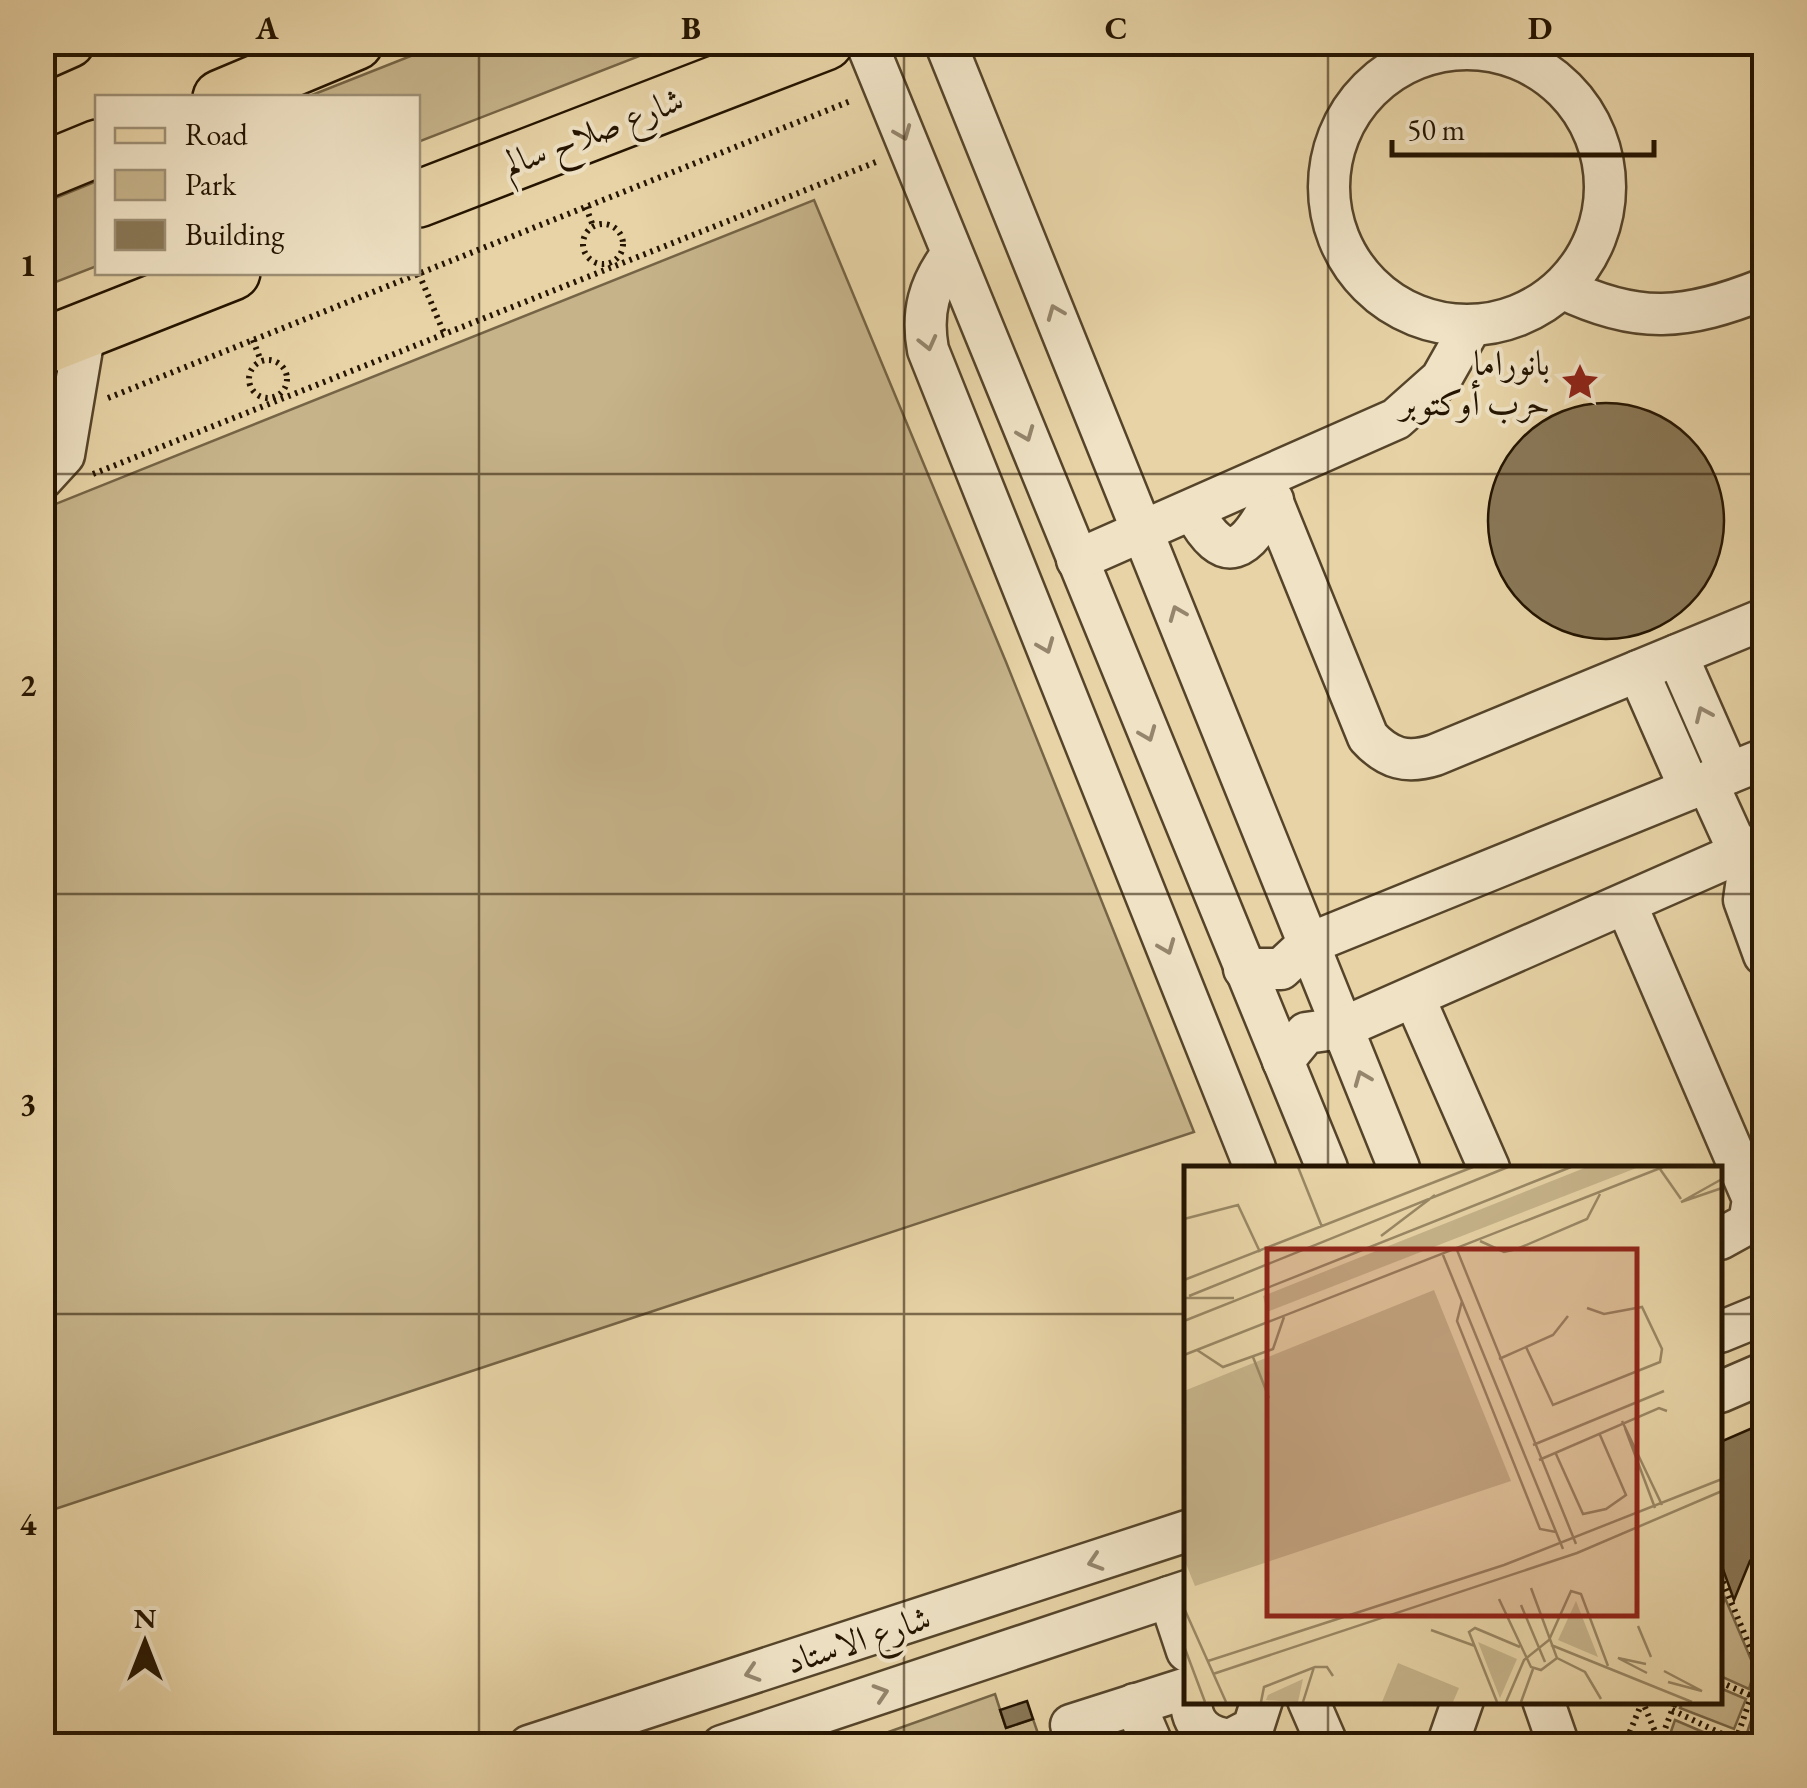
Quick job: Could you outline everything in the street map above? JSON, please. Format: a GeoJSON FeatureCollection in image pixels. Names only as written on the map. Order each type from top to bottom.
{"type":"FeatureCollection","features":[{"type":"Feature","properties":{"kind":"highway"},"geometry":{"type":"LineString","coordinates":[[228,95],[355,42]]}},
{"type":"Feature","properties":{"kind":"highway","name":"شارع صلاح سالم"},"geometry":{"type":"LineString","coordinates":[[420,197],[825,42]]}},
{"type":"Feature","properties":{"kind":"highway"},"geometry":{"type":"LineString","coordinates":[[42,171],[95,149]]}},
{"type":"Feature","properties":{"kind":"highway"},"geometry":{"type":"LineString","coordinates":[[64,338],[224,275]]}},
{"type":"Feature","properties":{"kind":"main road"},"geometry":{"type":"LineString","coordinates":[[42,54],[70,42]]}},
{"type":"Feature","properties":{"kind":"street"},"geometry":{"type":"LineString","coordinates":[[866,42],[1325,1166]]}},
{"type":"Feature","properties":{"kind":"street"},"geometry":{"type":"LineString","coordinates":[[945,42],[1398,1166]]}},
{"type":"Feature","properties":{"kind":"street"},"geometry":{"type":"LineString","coordinates":[[1421,49],[1501,53],[1532,65],[1570,96],[1596,137],[1604,169],[1605,202],[1598,234],[1583,263],[1562,288],[1535,308],[1504,321],[1471,326],[1440,323],[1409,313],[1381,297],[1350,261],[1331,217],[1332,154],[1343,124],[1360,98],[1421,49]]}},
{"type":"Feature","properties":{"kind":"street"},"geometry":{"type":"LineString","coordinates":[[952,254],[935,276],[927,300],[924,325],[928,350],[1253,1166]]}},
{"type":"Feature","properties":{"kind":"street"},"geometry":{"type":"LineString","coordinates":[[1562,288],[1606,310],[1648,314],[1690,312],[1764,289]]}},
{"type":"Feature","properties":{"kind":"street"},"geometry":{"type":"LineString","coordinates":[[1077,560],[1193,510],[1208,537],[1220,546],[1234,548],[1248,542],[1268,489],[1396,419],[1440,379],[1471,326]]}},
{"type":"Feature","properties":{"kind":"street"},"geometry":{"type":"LineString","coordinates":[[42,479],[64,455],[70,414],[64,338]]}},
{"type":"Feature","properties":{"kind":"street"},"geometry":{"type":"LineString","coordinates":[[1268,489],[1368,737],[1381,751],[1417,760],[1764,619]]}},
{"type":"Feature","properties":{"kind":"street"},"geometry":{"type":"LineString","coordinates":[[1677,655],[1754,862],[1744,900],[1764,955]]}},
{"type":"Feature","properties":{"kind":"street"},"geometry":{"type":"LineString","coordinates":[[1638,671],[1723,776]]}},
{"type":"Feature","properties":{"kind":"street"},"geometry":{"type":"LineString","coordinates":[[1244,969],[1281,969],[1308,944],[1723,776]]}},
{"type":"Feature","properties":{"kind":"street"},"geometry":{"type":"LineString","coordinates":[[1283,1061],[1306,1033],[1342,1028],[1626,904],[1754,862]]}},
{"type":"Feature","properties":{"kind":"street"},"geometry":{"type":"LineString","coordinates":[[1626,904],[1753,1199],[1749,1223],[1722,1238]]}},
{"type":"Feature","properties":{"kind":"street"},"geometry":{"type":"LineString","coordinates":[[1414,997],[1488,1166]]}},
{"type":"Feature","properties":{"kind":"street"},"geometry":{"type":"LineString","coordinates":[[1722,1331],[1764,1314]]}},
{"type":"Feature","properties":{"kind":"street"},"geometry":{"type":"LineString","coordinates":[[1722,1391],[1764,1373]]}},
{"type":"Feature","properties":{"kind":"street","name":"شارع الاستاد"},"geometry":{"type":"LineString","coordinates":[[529,1746],[1184,1532]]}},
{"type":"Feature","properties":{"kind":"street"},"geometry":{"type":"LineString","coordinates":[[1178,1594],[1184,1632]]}},
{"type":"Feature","properties":{"kind":"street","name":"شارع الاستاد"},"geometry":{"type":"LineString","coordinates":[[722,1746],[1178,1594]]}},
{"type":"Feature","properties":{"kind":"street"},"geometry":{"type":"LineString","coordinates":[[1071,1725],[1184,1689]]}},
{"type":"Feature","properties":{"kind":"street"},"geometry":{"type":"LineString","coordinates":[[1192,1703],[1196,1723],[1205,1732],[1244,1741],[1260,1716],[1262,1703]]}},
{"type":"Feature","properties":{"kind":"street"},"geometry":{"type":"LineString","coordinates":[[1309,1703],[1328,1746]]}},
{"type":"Feature","properties":{"kind":"street"},"geometry":{"type":"LineString","coordinates":[[1447,1746],[1463,1703]]}},
{"type":"Feature","properties":{"kind":"street"},"geometry":{"type":"LineString","coordinates":[[1544,1703],[1560,1746]]}},
{"type":"Feature","properties":{"kind":"street"},"geometry":{"type":"LineString","coordinates":[[1135,1704],[1152,1746]]}},
{"type":"Feature","properties":{"kind":"path"},"geometry":{"type":"LineString","coordinates":[[420,274],[884,87]]}},
{"type":"Feature","properties":{"kind":"path"},"geometry":{"type":"LineString","coordinates":[[83,477],[909,149]]}},
{"type":"Feature","properties":{"kind":"path"},"geometry":{"type":"LineString","coordinates":[[586,207],[594,226]]}},
{"type":"Feature","properties":{"kind":"path"},"geometry":{"type":"LineString","coordinates":[[604,224],[621,234],[623,245],[613,264],[592,261],[584,252],[585,233],[594,226],[604,224]]}},
{"type":"Feature","properties":{"kind":"path"},"geometry":{"type":"LineString","coordinates":[[70,414],[416,275]]}},
{"type":"Feature","properties":{"kind":"path"},"geometry":{"type":"LineString","coordinates":[[419,275],[444,334]]}},
{"type":"Feature","properties":{"kind":"path"},"geometry":{"type":"LineString","coordinates":[[253,340],[262,361]]}},
{"type":"Feature","properties":{"kind":"path"},"geometry":{"type":"LineString","coordinates":[[262,361],[249,375],[250,385],[264,398],[276,399]]}},
{"type":"Feature","properties":{"kind":"path"},"geometry":{"type":"LineString","coordinates":[[262,361],[281,364],[286,372],[287,382],[276,399]]}},
{"type":"Feature","properties":{"kind":"path"},"geometry":{"type":"LineString","coordinates":[[1722,1583],[1764,1681]]}},
{"type":"Feature","properties":{"kind":"path"},"geometry":{"type":"LineString","coordinates":[[1736,1740],[1760,1671]]}},
{"type":"Feature","properties":{"kind":"path"},"geometry":{"type":"LineString","coordinates":[[1722,1683],[1752,1696]]}},
{"type":"Feature","properties":{"kind":"path"},"geometry":{"type":"LineString","coordinates":[[1624,1746],[1641,1703]]}},
{"type":"Feature","properties":{"kind":"path"},"geometry":{"type":"LineString","coordinates":[[1643,1703],[1660,1744]]}},
{"type":"Feature","properties":{"kind":"path"},"geometry":{"type":"LineString","coordinates":[[1660,1744],[1675,1703]]}},
{"type":"Feature","properties":{"kind":"path"},"geometry":{"type":"LineString","coordinates":[[1672,1710],[1747,1746]]}},
{"type":"Feature","properties":{"kind":"green space"},"geometry":{"type":"Polygon","coordinates":[[[446,42],[673,42],[420,141],[420,95],[312,95],[446,42]]]}},
{"type":"Feature","properties":{"kind":"green space"},"geometry":{"type":"Polygon","coordinates":[[[95,182],[95,267],[43,287],[43,203],[95,182]]]}},
{"type":"Feature","properties":{"kind":"green space"},"geometry":{"type":"Polygon","coordinates":[[[814,200],[1006,662],[1194,1132],[43,1513],[43,509],[814,200]]]}},
{"type":"Feature","properties":{"kind":"green space"},"geometry":{"type":"Polygon","coordinates":[[[1725,1598],[1755,1669],[1749,1689],[1722,1677],[1725,1598]]]}},
{"type":"Feature","properties":{"kind":"green space"},"geometry":{"type":"Polygon","coordinates":[[[1762,1687],[1764,1742],[1756,1745],[1745,1739],[1762,1687]]]}},
{"type":"Feature","properties":{"kind":"green space"},"geometry":{"type":"Polygon","coordinates":[[[1722,1689],[1746,1699],[1734,1729],[1680,1708],[1682,1703],[1722,1703],[1722,1689]]]}},
{"type":"Feature","properties":{"kind":"green space"},"geometry":{"type":"Polygon","coordinates":[[[995,1694],[1006,1728],[1033,1719],[1042,1745],[996,1745],[992,1735],[962,1745],[849,1746],[995,1694]]]}},
{"type":"Feature","properties":{"kind":"green space"},"geometry":{"type":"Polygon","coordinates":[[[1675,1720],[1731,1744],[1670,1745],[1675,1720]]]}},
{"type":"Feature","properties":{"kind":"building"},"geometry":{"type":"Polygon","coordinates":[[[1606,403],[1651,412],[1689,438],[1715,476],[1724,521],[1715,566],[1689,604],[1651,630],[1606,639],[1561,630],[1523,604],[1497,566],[1488,521],[1497,476],[1523,438],[1561,412],[1606,403]]]}},
{"type":"Feature","properties":{"kind":"building"},"geometry":{"type":"Polygon","coordinates":[[[1764,1423],[1764,1553],[1759,1565],[1750,1561],[1734,1600],[1722,1567],[1722,1441],[1764,1423]]]}},
{"type":"Feature","properties":{"kind":"building"},"geometry":{"type":"Polygon","coordinates":[[[1027,1701],[1033,1719],[1006,1728],[1000,1710],[1027,1701]]]}},
{"type":"Feature","properties":{"kind":"place","name":"بانوراما حرب أوكتوبر"},"geometry":{"type":"Point","coordinates":[1580,382]}}]}
